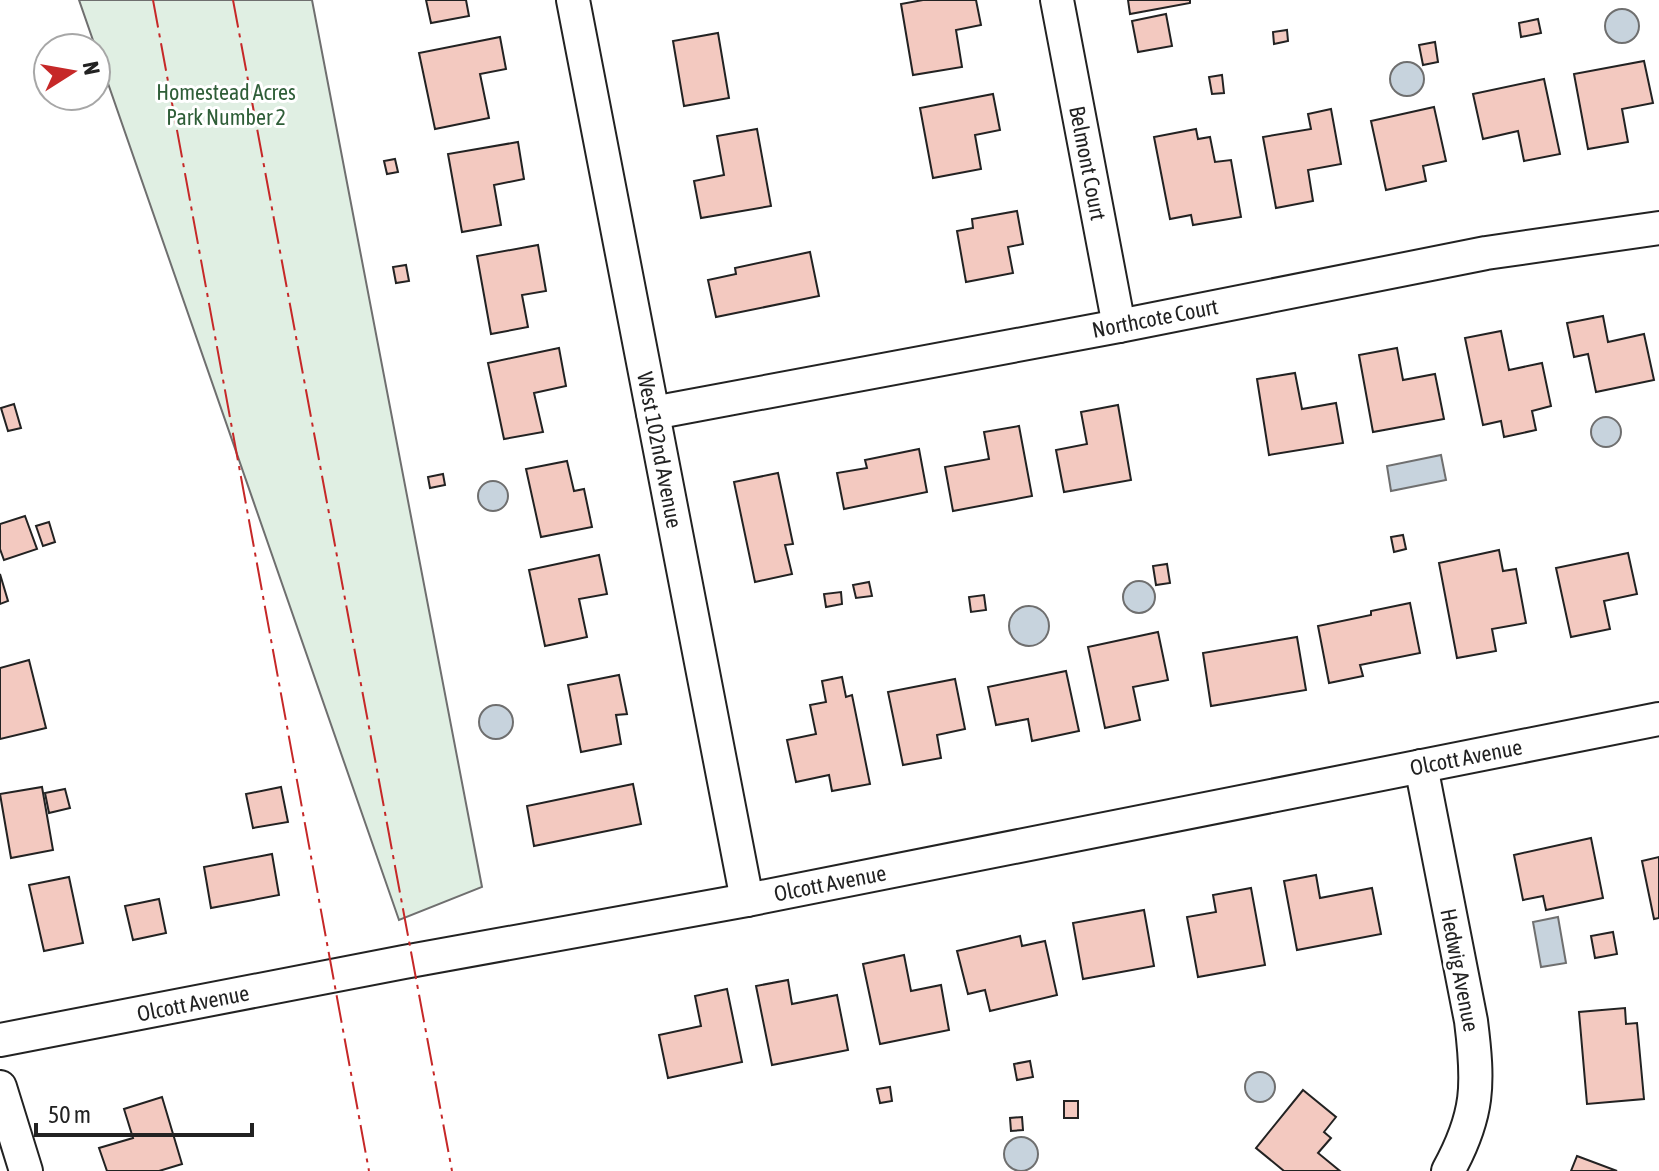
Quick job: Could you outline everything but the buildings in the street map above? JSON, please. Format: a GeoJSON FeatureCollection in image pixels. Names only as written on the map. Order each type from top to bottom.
{"type":"FeatureCollection","features":[{"type":"Feature","properties":{"kind":"street","name":"West 102nd Avenue"},"geometry":{"type":"LineString","coordinates":[[573,0],[747,900]]}},
{"type":"Feature","properties":{"kind":"street","name":"Belmont Court"},"geometry":{"type":"LineString","coordinates":[[1057,0],[1119,326]]}},
{"type":"Feature","properties":{"kind":"street","name":"Northcote Court"},"geometry":{"type":"LineString","coordinates":[[653,413],[1119,326],[1486,253],[1659,228]]}},
{"type":"Feature","properties":{"kind":"street","name":"Olcott Avenue"},"geometry":{"type":"LineString","coordinates":[[0,1040],[747,900],[1659,719]]}},
{"type":"Feature","properties":{"kind":"street","name":"Hedwig Avenue"},"geometry":{"type":"LineString","coordinates":[[1421,766],[1469,1010],[1475,1056],[1476,1089],[1471,1120],[1448,1171]]}},
{"type":"Feature","properties":{"kind":"street"},"geometry":{"type":"LineString","coordinates":[[0,1087],[26,1171]]}},
{"type":"Feature","properties":{"kind":"green space","name":"Homestead Acres Park Number 2"},"geometry":{"type":"Polygon","coordinates":[[[79,0],[312,0],[482,887],[399,920],[112,95],[112,32],[90,32],[79,0]]]}},
{"type":"Feature","properties":{"kind":"shaded area"},"geometry":{"type":"Polygon","coordinates":[[[1622,9],[1634,14],[1639,26],[1634,38],[1622,43],[1610,38],[1605,26],[1610,14],[1622,9]]]}},
{"type":"Feature","properties":{"kind":"shaded area"},"geometry":{"type":"Polygon","coordinates":[[[1407,62],[1419,67],[1424,79],[1419,91],[1407,96],[1395,91],[1390,79],[1395,67],[1407,62]]]}},
{"type":"Feature","properties":{"kind":"shaded area"},"geometry":{"type":"Polygon","coordinates":[[[1606,417],[1617,421],[1621,432],[1617,443],[1606,447],[1595,443],[1591,432],[1595,421],[1606,417]]]}},
{"type":"Feature","properties":{"kind":"shaded area"},"geometry":{"type":"Polygon","coordinates":[[[1441,455],[1446,480],[1391,491],[1387,466],[1441,455]]]}},
{"type":"Feature","properties":{"kind":"shaded area"},"geometry":{"type":"Polygon","coordinates":[[[493,481],[504,485],[508,496],[504,507],[493,511],[482,507],[478,496],[482,485],[493,481]]]}},
{"type":"Feature","properties":{"kind":"shaded area"},"geometry":{"type":"Polygon","coordinates":[[[1139,581],[1150,586],[1155,597],[1150,608],[1139,613],[1128,608],[1123,597],[1128,586],[1139,581]]]}},
{"type":"Feature","properties":{"kind":"shaded area"},"geometry":{"type":"Polygon","coordinates":[[[1029,606],[1043,612],[1049,626],[1043,640],[1029,646],[1015,640],[1009,626],[1015,612],[1029,606]]]}},
{"type":"Feature","properties":{"kind":"shaded area"},"geometry":{"type":"Polygon","coordinates":[[[496,705],[508,710],[513,722],[508,734],[496,739],[484,734],[479,722],[484,710],[496,705]]]}},
{"type":"Feature","properties":{"kind":"shaded area"},"geometry":{"type":"Polygon","coordinates":[[[1558,917],[1566,963],[1541,967],[1533,922],[1558,917]]]}},
{"type":"Feature","properties":{"kind":"shaded area"},"geometry":{"type":"Polygon","coordinates":[[[1260,1072],[1271,1076],[1275,1087],[1271,1098],[1260,1102],[1249,1098],[1245,1087],[1249,1076],[1260,1072]]]}},
{"type":"Feature","properties":{"kind":"shaded area"},"geometry":{"type":"Polygon","coordinates":[[[1021,1137],[1033,1142],[1038,1154],[1033,1166],[1021,1171],[1009,1166],[1004,1154],[1009,1142],[1021,1137]]]}},
{"type":"Feature","properties":{"kind":"power"},"geometry":{"type":"LineString","coordinates":[[153,0],[369,1171]]}},
{"type":"Feature","properties":{"kind":"power"},"geometry":{"type":"LineString","coordinates":[[233,0],[452,1171]]}}]}
